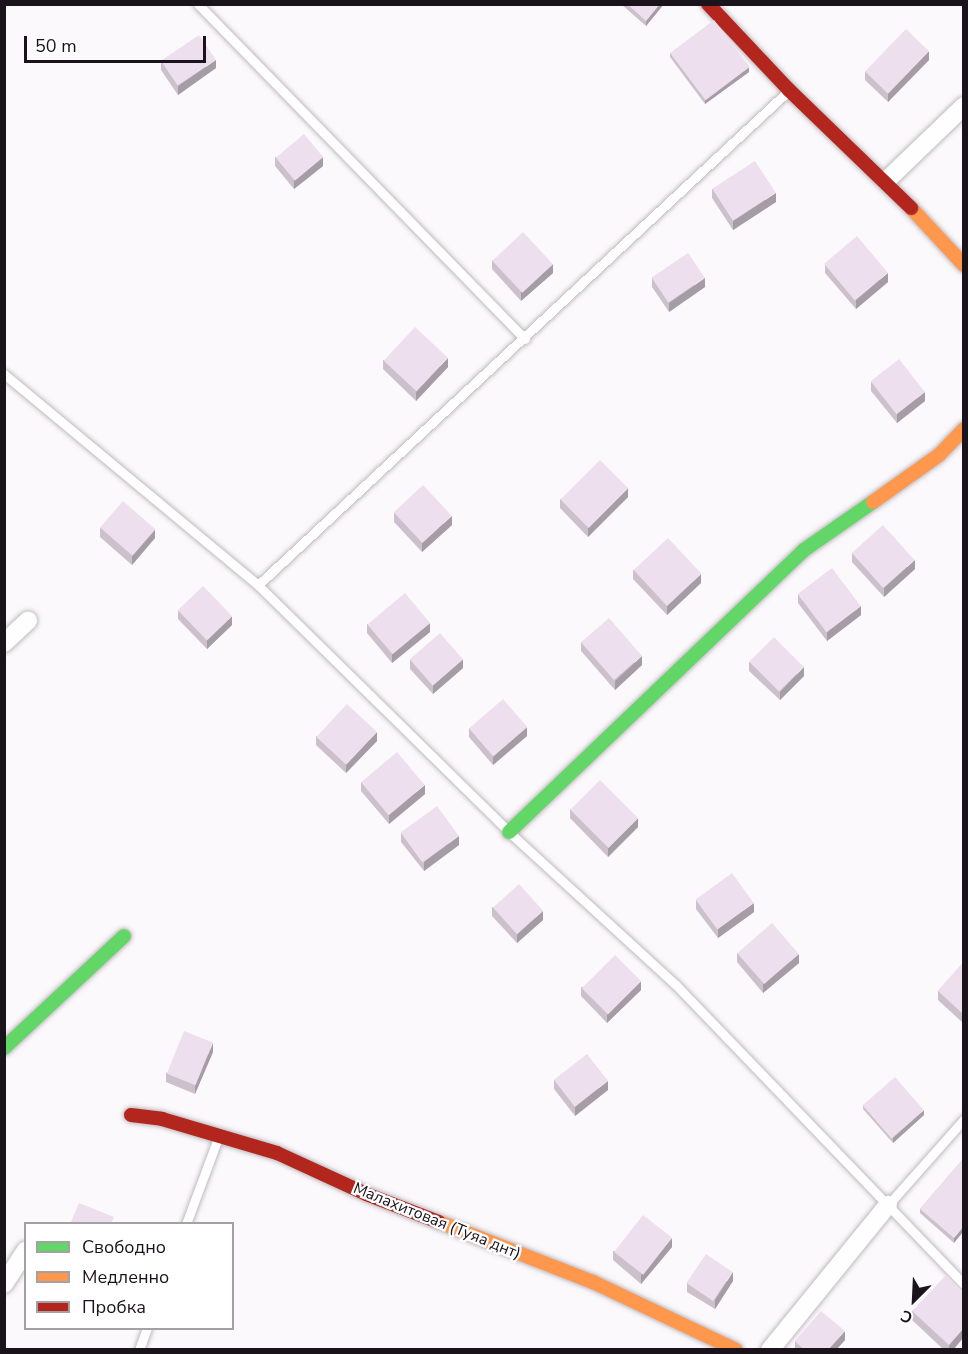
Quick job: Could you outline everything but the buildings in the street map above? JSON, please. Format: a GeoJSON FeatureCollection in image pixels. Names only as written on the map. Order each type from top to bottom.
{"type":"FeatureCollection","features":[{"type":"Feature","properties":{"kind":"street"},"geometry":{"type":"LineString","coordinates":[[708,4],[789,90],[886,181],[963,265]]}},
{"type":"Feature","properties":{"kind":"street"},"geometry":{"type":"LineString","coordinates":[[886,181],[963,106]]}},
{"type":"Feature","properties":{"kind":"street"},"geometry":{"type":"LineString","coordinates":[[509,832],[804,550],[939,455],[963,429]]}},
{"type":"Feature","properties":{"kind":"street"},"geometry":{"type":"LineString","coordinates":[[4,643],[28,621]]}},
{"type":"Feature","properties":{"kind":"street"},"geometry":{"type":"LineString","coordinates":[[4,1048],[124,936]]}},
{"type":"Feature","properties":{"kind":"street","name":"Малахитовая (Туяа днт)"},"geometry":{"type":"LineString","coordinates":[[131,1115],[162,1119],[278,1153],[366,1194],[593,1282],[736,1350]]}},
{"type":"Feature","properties":{"kind":"street"},"geometry":{"type":"LineString","coordinates":[[770,1350],[888,1205]]}},
{"type":"Feature","properties":{"kind":"street"},"geometry":{"type":"LineString","coordinates":[[4,1284],[24,1253]]}},
{"type":"Feature","properties":{"kind":"lane"},"geometry":{"type":"LineString","coordinates":[[198,4],[525,339]]}},
{"type":"Feature","properties":{"kind":"lane"},"geometry":{"type":"LineString","coordinates":[[258,585],[525,339],[789,90]]}},
{"type":"Feature","properties":{"kind":"lane"},"geometry":{"type":"LineString","coordinates":[[4,374],[258,585],[509,832],[676,986],[963,1284]]}},
{"type":"Feature","properties":{"kind":"lane"},"geometry":{"type":"LineString","coordinates":[[888,1205],[963,1119]]}},
{"type":"Feature","properties":{"kind":"lane"},"geometry":{"type":"LineString","coordinates":[[187,1222],[219,1136]]}},
{"type":"Feature","properties":{"kind":"lane"},"geometry":{"type":"LineString","coordinates":[[139,1350],[147,1330]]}},
{"type":"Feature","properties":{"kind":"traffic: fast"},"geometry":{"type":"LineString","coordinates":[[509,832],[804,550],[873,502]]}},
{"type":"Feature","properties":{"kind":"traffic: fast"},"geometry":{"type":"LineString","coordinates":[[4,1048],[124,936]]}},
{"type":"Feature","properties":{"kind":"traffic: slow"},"geometry":{"type":"LineString","coordinates":[[911,208],[964,265]]}},
{"type":"Feature","properties":{"kind":"traffic: slow"},"geometry":{"type":"LineString","coordinates":[[873,502],[939,455],[964,429]]}},
{"type":"Feature","properties":{"kind":"traffic: slow"},"geometry":{"type":"LineString","coordinates":[[439,1222],[593,1282],[736,1350]]}},
{"type":"Feature","properties":{"kind":"traffic: jam"},"geometry":{"type":"LineString","coordinates":[[708,4],[789,90],[911,208]]}},
{"type":"Feature","properties":{"kind":"traffic: jam"},"geometry":{"type":"LineString","coordinates":[[131,1115],[162,1119],[277,1153],[366,1194],[439,1222]]}}]}
